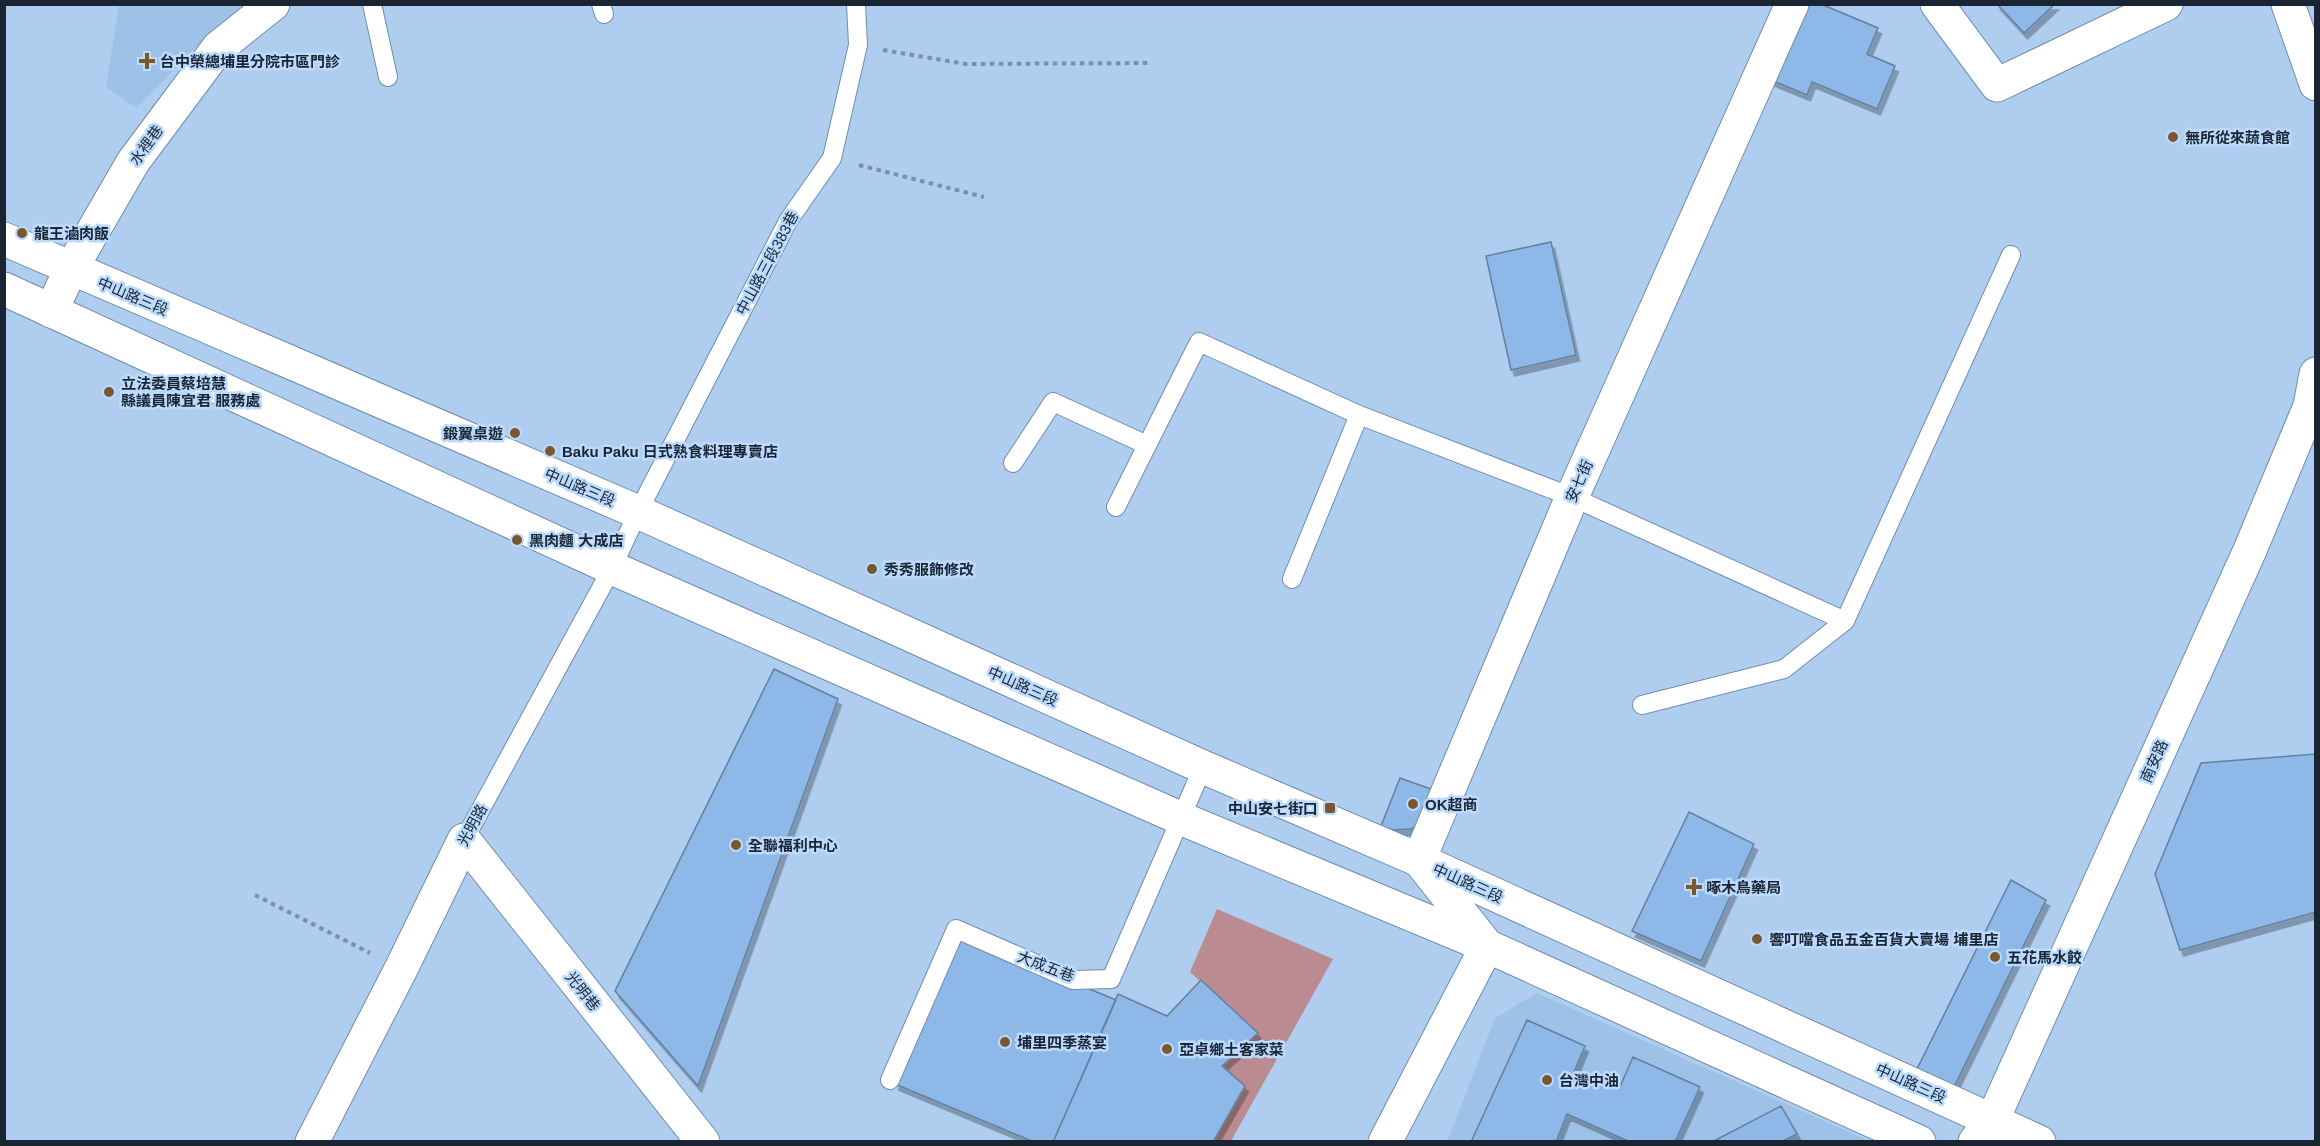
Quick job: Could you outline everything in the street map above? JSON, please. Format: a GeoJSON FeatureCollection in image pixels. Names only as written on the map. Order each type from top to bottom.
{"type":"FeatureCollection","features":[{"type":"Feature","properties":{"kind":"street","name":"水裡巷"},"geometry":{"type":"LineString","coordinates":[[51,311],[71,269],[133,162],[218,48],[273,4]]}},
{"type":"Feature","properties":{"kind":"street","name":"安七街"},"geometry":{"type":"LineString","coordinates":[[1419,861],[1572,497],[1792,4]]}},
{"type":"Feature","properties":{"kind":"street"},"geometry":{"type":"LineString","coordinates":[[1937,4],[1997,85],[2166,4]]}},
{"type":"Feature","properties":{"kind":"street"},"geometry":{"type":"LineString","coordinates":[[2288,4],[2316,84]]}},
{"type":"Feature","properties":{"kind":"street","name":"中山路三段"},"geometry":{"type":"LineString","coordinates":[[4,239],[638,512],[1203,767],[1419,861],[1984,1130],[2039,1142]]}},
{"type":"Feature","properties":{"kind":"street"},"geometry":{"type":"LineString","coordinates":[[4,289],[612,568],[1180,818],[1487,946],[1919,1142]]}},
{"type":"Feature","properties":{"kind":"street","name":"南安路"},"geometry":{"type":"LineString","coordinates":[[1984,1130],[2250,550],[2310,406],[2316,374]]}},
{"type":"Feature","properties":{"kind":"street","name":"光明路"},"geometry":{"type":"LineString","coordinates":[[312,1142],[464,840]]}},
{"type":"Feature","properties":{"kind":"street","name":"光明巷"},"geometry":{"type":"LineString","coordinates":[[464,840],[703,1142]]}},
{"type":"Feature","properties":{"kind":"street"},"geometry":{"type":"LineString","coordinates":[[1419,861],[1487,946]]}},
{"type":"Feature","properties":{"kind":"street"},"geometry":{"type":"LineString","coordinates":[[1385,1142],[1487,946]]}},
{"type":"Feature","properties":{"kind":"lane"},"geometry":{"type":"LineString","coordinates":[[372,4],[388,77]]}},
{"type":"Feature","properties":{"kind":"lane","name":"中山路三段383巷"},"geometry":{"type":"LineString","coordinates":[[638,512],[788,221],[832,158],[858,45],[856,4]]}},
{"type":"Feature","properties":{"kind":"lane"},"geometry":{"type":"LineString","coordinates":[[1642,705],[1784,669],[1845,621],[2011,255]]}},
{"type":"Feature","properties":{"kind":"lane"},"geometry":{"type":"LineString","coordinates":[[1116,507],[1199,342],[1359,415],[1572,497],[1845,621]]}},
{"type":"Feature","properties":{"kind":"lane"},"geometry":{"type":"LineString","coordinates":[[1013,463],[1053,402],[1148,445]]}},
{"type":"Feature","properties":{"kind":"lane"},"geometry":{"type":"LineString","coordinates":[[1292,579],[1359,415]]}},
{"type":"Feature","properties":{"kind":"lane","name":"光明路"},"geometry":{"type":"LineString","coordinates":[[464,840],[612,568],[638,512]]}},
{"type":"Feature","properties":{"kind":"lane","name":"大成五巷"},"geometry":{"type":"LineString","coordinates":[[891,1080],[956,930],[1073,980],[1111,979],[1203,767]]}},
{"type":"Feature","properties":{"kind":"path"},"geometry":{"type":"LineString","coordinates":[[858,45],[966,64],[1148,63]]}},
{"type":"Feature","properties":{"kind":"path"},"geometry":{"type":"LineString","coordinates":[[832,158],[984,197]]}},
{"type":"Feature","properties":{"kind":"path"},"geometry":{"type":"LineString","coordinates":[[255,895],[401,969]]}},
{"type":"Feature","properties":{"kind":"shaded area","name":"台中榮總埔里分院市區門診"},"geometry":{"type":"Polygon","coordinates":[[[119,5],[246,5],[209,35],[136,108],[106,87],[119,5]]]}},
{"type":"Feature","properties":{"kind":"shaded area"},"geometry":{"type":"Polygon","coordinates":[[[1217,909],[1333,959],[1231,1141],[1213,1141],[1245,1086],[1222,1066],[1257,1033],[1190,972],[1217,909]]]}},
{"type":"Feature","properties":{"kind":"shaded area","name":"台灣中油"},"geometry":{"type":"Polygon","coordinates":[[[1537,993],[1869,1141],[1447,1142],[1495,1018],[1537,993]]]}},
{"type":"Feature","properties":{"kind":"building"},"geometry":{"type":"Polygon","coordinates":[[[1803,4],[1821,4],[1878,28],[1867,54],[1895,66],[1877,109],[1812,82],[1807,95],[1771,80],[1803,4]]]}},
{"type":"Feature","properties":{"kind":"building"},"geometry":{"type":"Polygon","coordinates":[[[1997,4],[2055,4],[2024,33],[1997,4]]]}},
{"type":"Feature","properties":{"kind":"building"},"geometry":{"type":"Polygon","coordinates":[[[1551,242],[1576,355],[1511,370],[1486,256],[1551,242]]]}},
{"type":"Feature","properties":{"kind":"building","name":"全聯福利中心"},"geometry":{"type":"Polygon","coordinates":[[[774,669],[838,699],[698,1086],[615,991],[774,669]]]}},
{"type":"Feature","properties":{"kind":"building"},"geometry":{"type":"Polygon","coordinates":[[[2316,754],[2316,912],[2180,950],[2155,874],[2201,763],[2316,754]]]}},
{"type":"Feature","properties":{"kind":"building","name":"OK超商"},"geometry":{"type":"Polygon","coordinates":[[[1400,778],[1442,793],[1432,815],[1411,829],[1392,830],[1381,826],[1400,778]]]}},
{"type":"Feature","properties":{"kind":"building","name":"啄木鳥藥局"},"geometry":{"type":"Polygon","coordinates":[[[1689,812],[1754,844],[1701,961],[1632,931],[1689,812]]]}},
{"type":"Feature","properties":{"kind":"building","name":"五花馬水餃"},"geometry":{"type":"Polygon","coordinates":[[[2011,880],[2046,900],[1954,1087],[1917,1069],[2011,880]]]}},
{"type":"Feature","properties":{"kind":"building","name":"埔里四季蒸宴"},"geometry":{"type":"Polygon","coordinates":[[[955,933],[1116,1000],[1053,1142],[1034,1142],[895,1084],[955,933]]]}},
{"type":"Feature","properties":{"kind":"building","name":"亞卓鄉土客家菜"},"geometry":{"type":"Polygon","coordinates":[[[1201,980],[1258,1033],[1222,1066],[1245,1086],[1213,1142],[1053,1142],[1118,994],[1167,1016],[1201,980]]]}},
{"type":"Feature","properties":{"kind":"building","name":"台灣中油"},"geometry":{"type":"Polygon","coordinates":[[[1527,1020],[1585,1046],[1574,1072],[1619,1089],[1633,1057],[1700,1087],[1675,1142],[1630,1142],[1567,1114],[1556,1142],[1471,1142],[1527,1020]]]}},
{"type":"Feature","properties":{"kind":"building"},"geometry":{"type":"Polygon","coordinates":[[[1781,1106],[1797,1134],[1781,1142],[1712,1142],[1781,1106]]]}},
{"type":"Feature","properties":{"kind":"place","name":"台中榮總埔里分院市區門診"},"geometry":{"type":"Point","coordinates":[147,61]}},
{"type":"Feature","properties":{"kind":"place","name":"無所從來蔬食館"},"geometry":{"type":"Point","coordinates":[2173,137]}},
{"type":"Feature","properties":{"kind":"place","name":"龍王滷肉飯"},"geometry":{"type":"Point","coordinates":[22,233]}},
{"type":"Feature","properties":{"kind":"place","name":"立法委員蔡培慧 縣議員陳宜君 服務處"},"geometry":{"type":"Point","coordinates":[109,392]}},
{"type":"Feature","properties":{"kind":"place","name":"鍛翼桌遊"},"geometry":{"type":"Point","coordinates":[515,433]}},
{"type":"Feature","properties":{"kind":"place","name":"Baku Paku 日式熟食料理專賣店"},"geometry":{"type":"Point","coordinates":[550,451]}},
{"type":"Feature","properties":{"kind":"place","name":"黑肉麵 大成店"},"geometry":{"type":"Point","coordinates":[517,540]}},
{"type":"Feature","properties":{"kind":"place","name":"秀秀服飾修改"},"geometry":{"type":"Point","coordinates":[872,569]}},
{"type":"Feature","properties":{"kind":"place","name":"OK超商"},"geometry":{"type":"Point","coordinates":[1413,804]}},
{"type":"Feature","properties":{"kind":"place","name":"中山安七街口"},"geometry":{"type":"Point","coordinates":[1330,808]}},
{"type":"Feature","properties":{"kind":"place","name":"全聯福利中心"},"geometry":{"type":"Point","coordinates":[736,845]}},
{"type":"Feature","properties":{"kind":"place","name":"啄木鳥藥局"},"geometry":{"type":"Point","coordinates":[1694,887]}},
{"type":"Feature","properties":{"kind":"place","name":"響叮噹食品五金百貨大賣場 埔里店"},"geometry":{"type":"Point","coordinates":[1757,939]}},
{"type":"Feature","properties":{"kind":"place","name":"五花馬水餃"},"geometry":{"type":"Point","coordinates":[1995,957]}},
{"type":"Feature","properties":{"kind":"place","name":"埔里四季蒸宴"},"geometry":{"type":"Point","coordinates":[1005,1042]}},
{"type":"Feature","properties":{"kind":"place","name":"亞卓鄉土客家菜"},"geometry":{"type":"Point","coordinates":[1167,1049]}},
{"type":"Feature","properties":{"kind":"place","name":"台灣中油"},"geometry":{"type":"Point","coordinates":[1547,1080]}}]}
